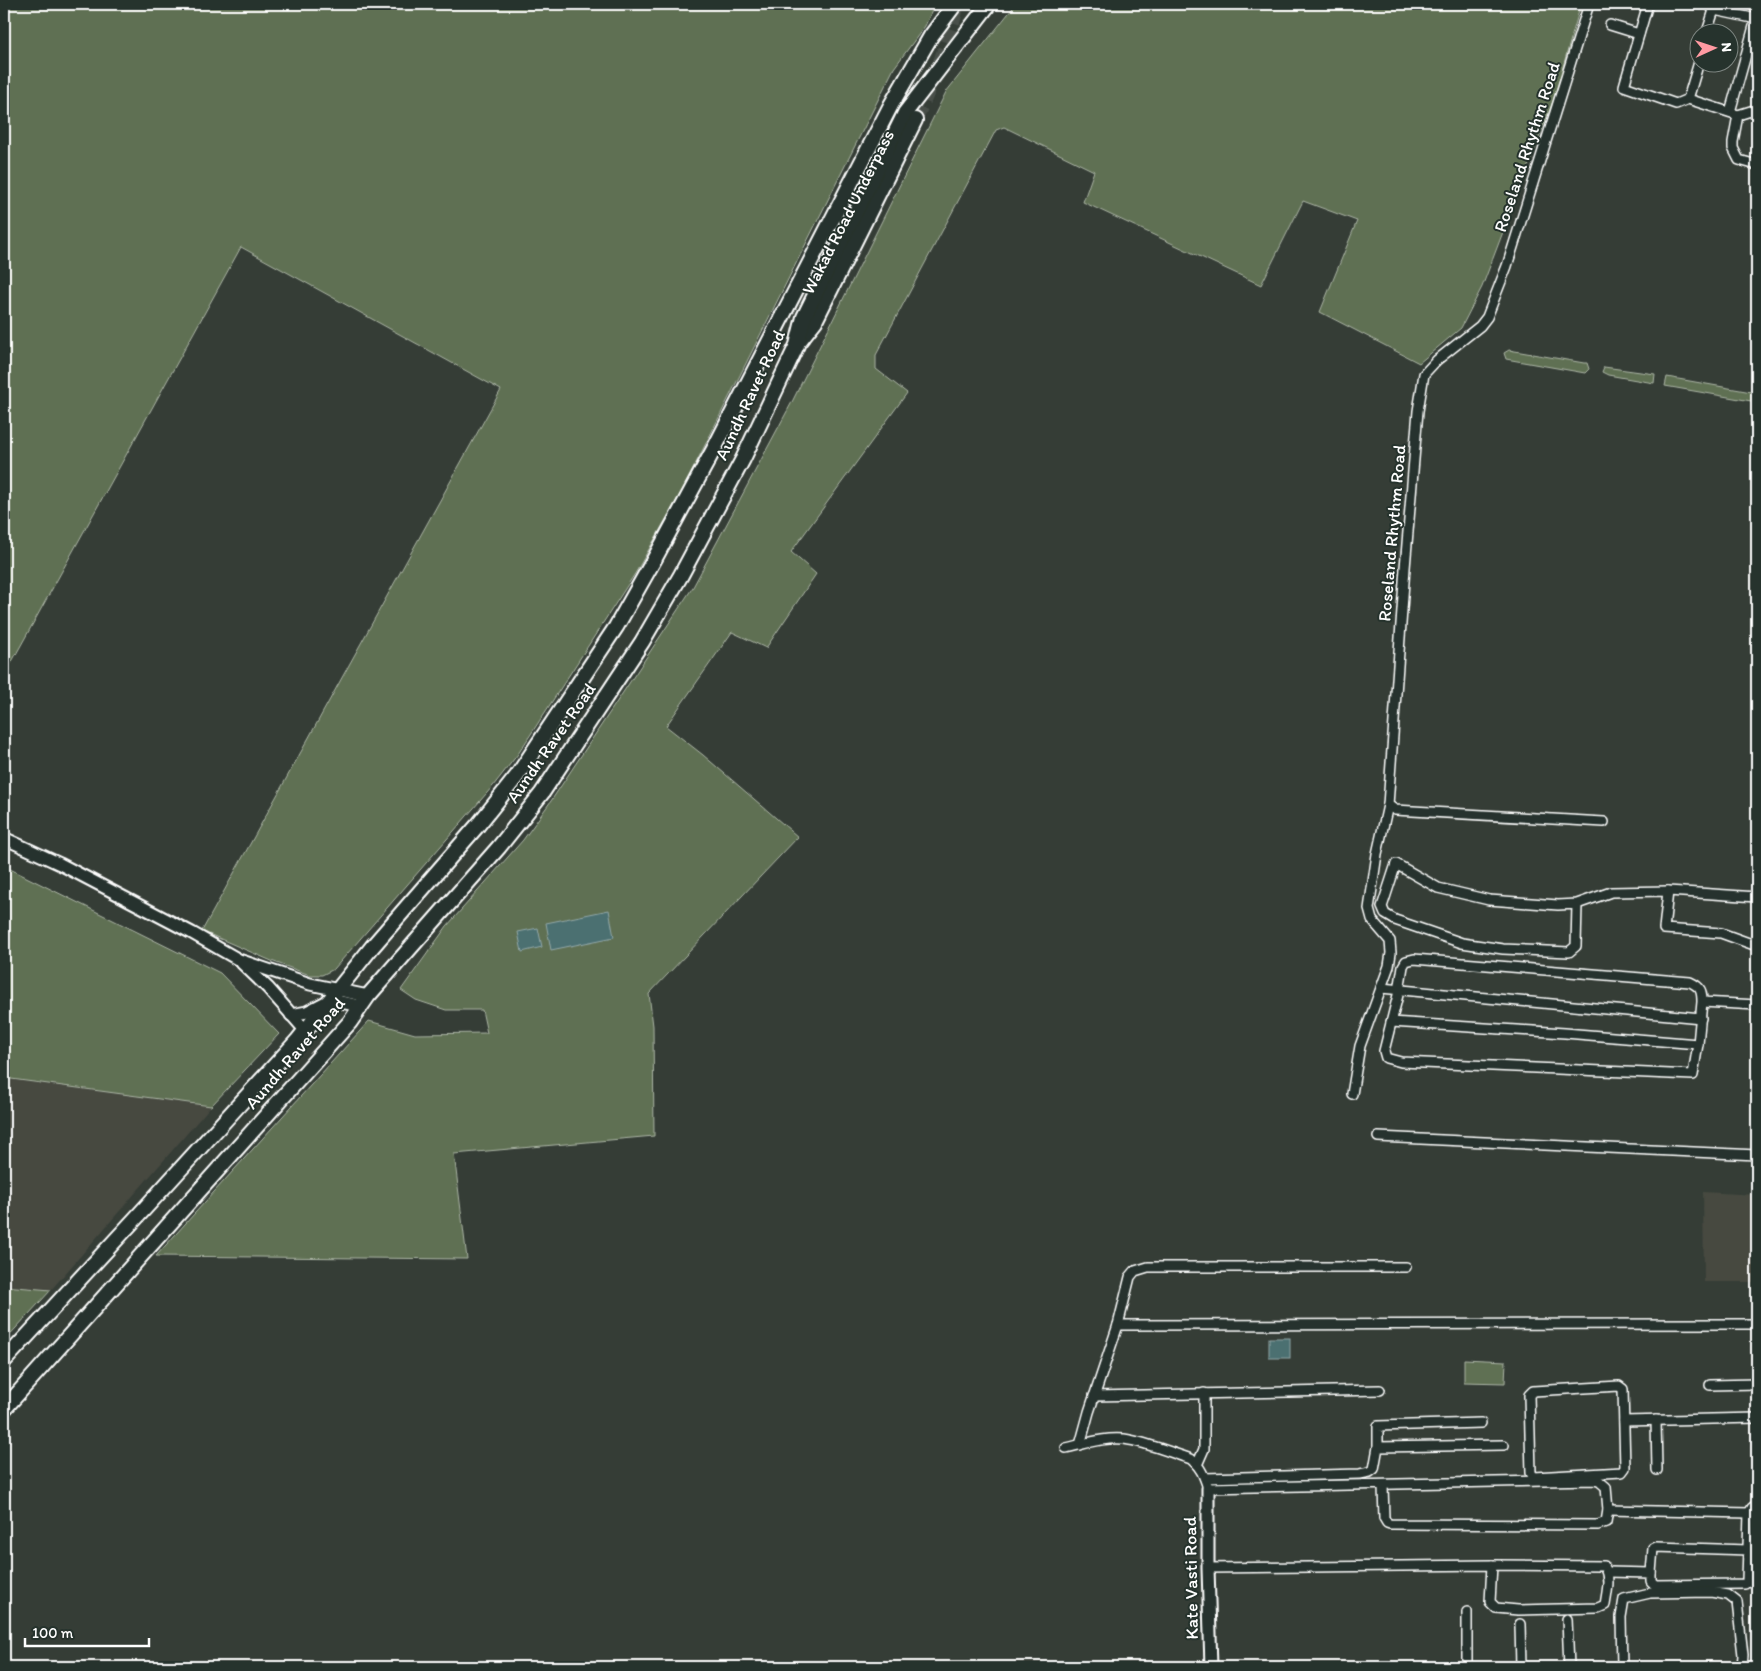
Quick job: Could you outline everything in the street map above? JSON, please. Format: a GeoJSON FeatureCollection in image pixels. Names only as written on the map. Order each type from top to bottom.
{"type":"FeatureCollection","features":[{"type":"Feature","properties":{"kind":"main road"},"geometry":{"type":"LineString","coordinates":[[931,36],[943,4]]}},
{"type":"Feature","properties":{"kind":"main road","name":"Aundh Ravet Road"},"geometry":{"type":"LineString","coordinates":[[4,1361],[305,1030],[372,947],[478,825],[517,776],[616,627],[715,447],[891,105],[931,36],[955,4]]}},
{"type":"Feature","properties":{"kind":"main road","name":"Aundh Ravet Road"},"geometry":{"type":"LineString","coordinates":[[4,1409],[350,1022],[364,1001],[499,847],[542,793],[642,642],[686,566],[742,459],[797,345],[804,317],[905,113],[989,4]]}},
{"type":"Feature","properties":{"kind":"main road","name":"Wakad Road Underpass"},"geometry":{"type":"LineString","coordinates":[[797,345],[814,322],[915,120]]}},
{"type":"Feature","properties":{"kind":"street","name":"Roseland Rhythm Road"},"geometry":{"type":"LineString","coordinates":[[1352,1094],[1360,1046],[1389,966],[1391,953],[1390,941],[1372,920],[1369,909],[1377,854],[1388,805],[1418,411],[1424,374],[1437,360],[1480,326],[1487,317],[1506,266],[1589,4]]}},
{"type":"Feature","properties":{"kind":"street"},"geometry":{"type":"LineString","coordinates":[[1648,4],[1624,86],[1676,104],[1688,99],[1734,114],[1757,109]]}},
{"type":"Feature","properties":{"kind":"street"},"geometry":{"type":"LineString","coordinates":[[1709,22],[1711,7],[1757,19],[1734,114],[1733,148],[1738,160],[1757,165]]}},
{"type":"Feature","properties":{"kind":"street"},"geometry":{"type":"LineString","coordinates":[[1610,25],[1639,34]]}},
{"type":"Feature","properties":{"kind":"street"},"geometry":{"type":"LineString","coordinates":[[1688,99],[1695,72]]}},
{"type":"Feature","properties":{"kind":"street"},"geometry":{"type":"LineString","coordinates":[[1388,805],[1396,810],[1604,822]]}},
{"type":"Feature","properties":{"kind":"street"},"geometry":{"type":"LineString","coordinates":[[4,838],[60,864],[192,933],[239,960],[310,984],[324,988],[340,989],[364,1001]]}},
{"type":"Feature","properties":{"kind":"street"},"geometry":{"type":"LineString","coordinates":[[1577,904],[1576,946],[1570,952],[1503,949],[1462,943],[1395,920],[1385,914],[1382,907],[1396,864],[1438,888],[1489,900],[1558,906],[1577,904],[1611,892],[1668,890],[1757,897]]}},
{"type":"Feature","properties":{"kind":"street"},"geometry":{"type":"LineString","coordinates":[[1668,890],[1664,929],[1721,933],[1757,946]]}},
{"type":"Feature","properties":{"kind":"street"},"geometry":{"type":"LineString","coordinates":[[1414,959],[1690,982],[1698,985],[1702,991],[1702,1002],[1693,1075],[1408,1062],[1386,1058],[1384,1051],[1399,991],[1403,966],[1406,961],[1414,959]]}},
{"type":"Feature","properties":{"kind":"street"},"geometry":{"type":"LineString","coordinates":[[239,960],[268,988],[305,1030]]}},
{"type":"Feature","properties":{"kind":"street"},"geometry":{"type":"LineString","coordinates":[[1381,988],[1701,1018]]}},
{"type":"Feature","properties":{"kind":"street"},"geometry":{"type":"LineString","coordinates":[[291,1015],[308,1012],[330,1000],[364,1001]]}},
{"type":"Feature","properties":{"kind":"street"},"geometry":{"type":"LineString","coordinates":[[1702,1002],[1757,1006]]}},
{"type":"Feature","properties":{"kind":"street"},"geometry":{"type":"LineString","coordinates":[[1391,1022],[1698,1044]]}},
{"type":"Feature","properties":{"kind":"street"},"geometry":{"type":"LineString","coordinates":[[1378,1137],[1757,1155]]}},
{"type":"Feature","properties":{"kind":"street"},"geometry":{"type":"LineString","coordinates":[[1080,1445],[1118,1325],[1130,1277],[1135,1271],[1141,1268],[1406,1267]]}},
{"type":"Feature","properties":{"kind":"street"},"geometry":{"type":"LineString","coordinates":[[1118,1325],[1757,1324]]}},
{"type":"Feature","properties":{"kind":"street"},"geometry":{"type":"LineString","coordinates":[[1710,1385],[1757,1384]]}},
{"type":"Feature","properties":{"kind":"street"},"geometry":{"type":"LineString","coordinates":[[1619,1386],[1623,1389],[1624,1421],[1625,1468],[1622,1472],[1534,1477],[1531,1473],[1529,1395],[1533,1390],[1619,1386]]}},
{"type":"Feature","properties":{"kind":"street"},"geometry":{"type":"LineString","coordinates":[[1094,1396],[1380,1390]]}},
{"type":"Feature","properties":{"kind":"street"},"geometry":{"type":"LineString","coordinates":[[1197,1465],[1204,1449],[1204,1394]]}},
{"type":"Feature","properties":{"kind":"street"},"geometry":{"type":"LineString","coordinates":[[1624,1421],[1757,1418]]}},
{"type":"Feature","properties":{"kind":"street"},"geometry":{"type":"LineString","coordinates":[[1656,1420],[1657,1470]]}},
{"type":"Feature","properties":{"kind":"street"},"geometry":{"type":"LineString","coordinates":[[1206,1483],[1366,1474],[1374,1469],[1378,1447],[1378,1426],[1481,1423]]}},
{"type":"Feature","properties":{"kind":"street"},"geometry":{"type":"LineString","coordinates":[[1066,1448],[1108,1440],[1123,1439],[1137,1442],[1191,1459],[1197,1465],[1206,1483]]}},
{"type":"Feature","properties":{"kind":"street"},"geometry":{"type":"LineString","coordinates":[[1378,1447],[1504,1445]]}},
{"type":"Feature","properties":{"kind":"street"},"geometry":{"type":"LineString","coordinates":[[1206,1483],[1383,1486],[1594,1480],[1600,1481],[1606,1487],[1608,1510],[1606,1522],[1598,1526],[1390,1524],[1384,1518],[1383,1486]]}},
{"type":"Feature","properties":{"kind":"street","name":"Kate Vasti Road"},"geometry":{"type":"LineString","coordinates":[[1206,1483],[1211,1667]]}},
{"type":"Feature","properties":{"kind":"street"},"geometry":{"type":"LineString","coordinates":[[1748,1550],[1656,1547],[1653,1548],[1651,1581],[1655,1584],[1745,1584],[1747,1582],[1748,1550],[1749,1513],[1757,1504]]}},
{"type":"Feature","properties":{"kind":"street"},"geometry":{"type":"LineString","coordinates":[[1608,1510],[1749,1513]]}},
{"type":"Feature","properties":{"kind":"street"},"geometry":{"type":"LineString","coordinates":[[1208,1568],[1492,1565],[1604,1566],[1608,1572],[1609,1580],[1605,1605],[1603,1607],[1496,1608],[1490,1602],[1492,1565]]}},
{"type":"Feature","properties":{"kind":"street"},"geometry":{"type":"LineString","coordinates":[[1608,1572],[1651,1573]]}},
{"type":"Feature","properties":{"kind":"street"},"geometry":{"type":"LineString","coordinates":[[1622,1667],[1621,1617],[1624,1599],[1650,1593],[1702,1592],[1728,1595],[1737,1602],[1743,1655],[1742,1667]]}},
{"type":"Feature","properties":{"kind":"street"},"geometry":{"type":"LineString","coordinates":[[1467,1612],[1467,1667]]}},
{"type":"Feature","properties":{"kind":"street"},"geometry":{"type":"LineString","coordinates":[[1567,1619],[1568,1667]]}},
{"type":"Feature","properties":{"kind":"street"},"geometry":{"type":"LineString","coordinates":[[1520,1624],[1521,1667]]}},
{"type":"Feature","properties":{"kind":"shaded area"},"geometry":{"type":"Polygon","coordinates":[[[4,1078],[211,1106],[51,1290],[4,1286],[4,1078]]]}},
{"type":"Feature","properties":{"kind":"shaded area"},"geometry":{"type":"Polygon","coordinates":[[[1703,1192],[1757,1195],[1757,1282],[1704,1282],[1703,1192]]]}},
{"type":"Feature","properties":{"kind":"green space"},"geometry":{"type":"Polygon","coordinates":[[[4,4],[935,4],[925,26],[894,68],[682,491],[636,572],[518,754],[493,786],[334,969],[322,975],[310,975],[274,962],[202,931],[501,390],[241,247],[4,676],[4,4]]]}},
{"type":"Feature","properties":{"kind":"green space"},"geometry":{"type":"Polygon","coordinates":[[[1016,4],[1581,4],[1553,101],[1482,287],[1461,328],[1419,363],[1320,312],[1357,221],[1303,201],[1261,285],[1083,202],[1094,171],[1004,127],[996,130],[876,355],[876,369],[907,393],[791,552],[816,574],[766,648],[732,632],[666,726],[703,755],[798,837],[649,994],[653,1026],[654,1136],[454,1154],[467,1259],[156,1256],[369,1021],[415,1034],[487,1033],[482,1010],[446,1010],[416,1000],[401,990],[447,926],[523,840],[693,587],[792,402],[946,92],[1016,4]]]}},
{"type":"Feature","properties":{"kind":"green space"},"geometry":{"type":"Polygon","coordinates":[[[1509,350],[1587,363],[1589,369],[1585,373],[1506,359],[1504,353],[1509,350]]]}},
{"type":"Feature","properties":{"kind":"green space"},"geometry":{"type":"Polygon","coordinates":[[[1604,367],[1655,374],[1654,383],[1608,375],[1602,372],[1604,367]]]}},
{"type":"Feature","properties":{"kind":"green space"},"geometry":{"type":"Polygon","coordinates":[[[1667,377],[1757,393],[1757,402],[1665,386],[1667,377]]]}},
{"type":"Feature","properties":{"kind":"green space"},"geometry":{"type":"Polygon","coordinates":[[[4,866],[220,973],[279,1034],[211,1106],[4,1078],[4,866]]]}},
{"type":"Feature","properties":{"kind":"green space"},"geometry":{"type":"Polygon","coordinates":[[[4,1286],[51,1290],[4,1341],[4,1286]]]}},
{"type":"Feature","properties":{"kind":"green space"},"geometry":{"type":"Polygon","coordinates":[[[1464,1359],[1506,1361],[1505,1383],[1464,1382],[1464,1359]]]}},
{"type":"Feature","properties":{"kind":"water"},"geometry":{"type":"Polygon","coordinates":[[[609,910],[614,937],[551,950],[546,923],[609,910]]]}},
{"type":"Feature","properties":{"kind":"water"},"geometry":{"type":"Polygon","coordinates":[[[538,928],[542,947],[522,952],[518,932],[538,928]]]}},
{"type":"Feature","properties":{"kind":"water"},"geometry":{"type":"Polygon","coordinates":[[[1269,1338],[1290,1338],[1290,1358],[1269,1358],[1269,1338]]]}},
{"type":"Feature","properties":{"kind":"tunnel"},"geometry":{"type":"LineString","coordinates":[[915,120],[940,63],[958,4]]}}]}
